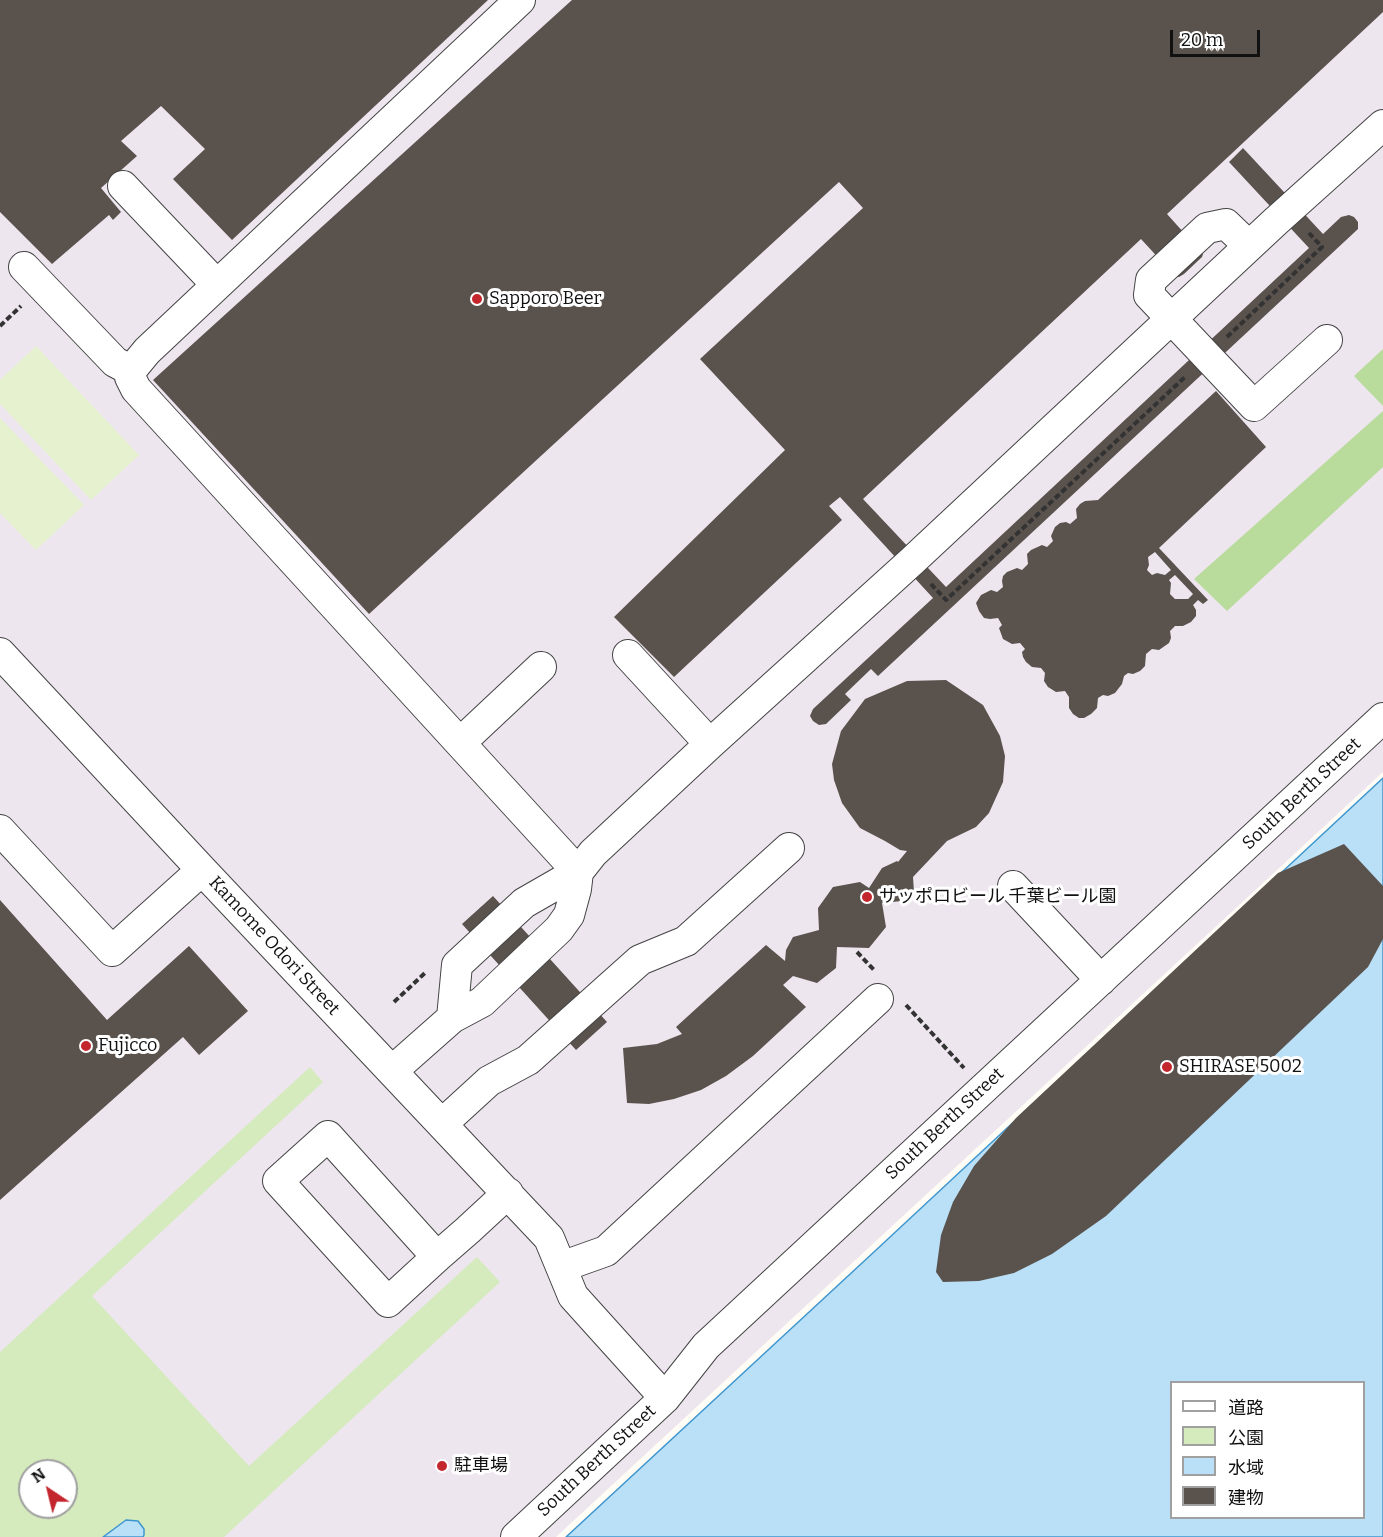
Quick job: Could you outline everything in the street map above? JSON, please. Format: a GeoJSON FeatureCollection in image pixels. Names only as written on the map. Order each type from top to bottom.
{"type":"FeatureCollection","features":[{"type":"Feature","properties":{"kind":"street"},"geometry":{"type":"LineString","coordinates":[[392,1071],[452,1017],[482,1002],[559,929],[569,915],[578,872],[136,389],[130,377],[133,368],[147,351],[519,0]]}},
{"type":"Feature","properties":{"kind":"street"},"geometry":{"type":"LineString","coordinates":[[452,1017],[458,965],[524,903],[578,872],[593,853],[911,562],[1249,246],[1381,131]]}},
{"type":"Feature","properties":{"kind":"street"},"geometry":{"type":"LineString","coordinates":[[123,186],[217,285]]}},
{"type":"Feature","properties":{"kind":"street"},"geometry":{"type":"LineString","coordinates":[[1249,246],[1226,224],[1206,228],[1151,280],[1149,295],[1254,406],[1327,340]]}},
{"type":"Feature","properties":{"kind":"street"},"geometry":{"type":"LineString","coordinates":[[24,267],[114,362],[132,371]]}},
{"type":"Feature","properties":{"kind":"street","name":"Kamome Odori Street"},"geometry":{"type":"LineString","coordinates":[[0,653],[549,1238],[573,1296],[665,1398]]}},
{"type":"Feature","properties":{"kind":"street"},"geometry":{"type":"LineString","coordinates":[[628,655],[710,744]]}},
{"type":"Feature","properties":{"kind":"street"},"geometry":{"type":"LineString","coordinates":[[459,743],[541,668]]}},
{"type":"Feature","properties":{"kind":"street","name":"South Berth Street"},"geometry":{"type":"LineString","coordinates":[[516,1537],[665,1398],[706,1346],[1383,718]]}},
{"type":"Feature","properties":{"kind":"street"},"geometry":{"type":"LineString","coordinates":[[0,830],[112,951],[202,870]]}},
{"type":"Feature","properties":{"kind":"street"},"geometry":{"type":"LineString","coordinates":[[442,1124],[489,1081],[528,1060],[640,960],[686,941],[789,848]]}},
{"type":"Feature","properties":{"kind":"street"},"geometry":{"type":"LineString","coordinates":[[1014,886],[1101,980]]}},
{"type":"Feature","properties":{"kind":"street"},"geometry":{"type":"LineString","coordinates":[[561,1267],[606,1251],[884,989]]}},
{"type":"Feature","properties":{"kind":"street"},"geometry":{"type":"LineString","coordinates":[[437,1257],[328,1136],[279,1181],[388,1302],[508,1193]]}},
{"type":"Feature","properties":{"kind":"path"},"geometry":{"type":"LineString","coordinates":[[926,579],[946,600],[1322,248],[1307,232],[1312,227]]}},
{"type":"Feature","properties":{"kind":"path"},"geometry":{"type":"LineString","coordinates":[[857,952],[884,989],[967,1071]]}},
{"type":"Feature","properties":{"kind":"shaded area"},"geometry":{"type":"Polygon","coordinates":[[[0,0],[1383,0],[1383,772],[556,1537],[0,1537],[0,0]]]}},
{"type":"Feature","properties":{"kind":"green space"},"geometry":{"type":"Polygon","coordinates":[[[36,346],[139,455],[91,500],[0,404],[0,380],[36,346]]]}},
{"type":"Feature","properties":{"kind":"green space"},"geometry":{"type":"Polygon","coordinates":[[[1383,349],[1383,406],[1354,376],[1383,349]]]}},
{"type":"Feature","properties":{"kind":"green space"},"geometry":{"type":"Polygon","coordinates":[[[1383,411],[1383,467],[1227,611],[1194,579],[1383,411]]]}},
{"type":"Feature","properties":{"kind":"green space"},"geometry":{"type":"Polygon","coordinates":[[[0,418],[84,505],[36,550],[0,513],[0,418]]]}},
{"type":"Feature","properties":{"kind":"green space"},"geometry":{"type":"Polygon","coordinates":[[[310,1067],[323,1082],[92,1296],[249,1466],[477,1257],[500,1282],[224,1537],[0,1537],[0,1352],[310,1067]]]}},
{"type":"Feature","properties":{"kind":"water"},"geometry":{"type":"Polygon","coordinates":[[[1383,778],[1383,1537],[566,1537],[875,1251],[1383,778]]]}},
{"type":"Feature","properties":{"kind":"water"},"geometry":{"type":"Polygon","coordinates":[[[126,1520],[138,1521],[144,1529],[143,1537],[103,1537],[126,1520]]]}},
{"type":"Feature","properties":{"kind":"building"},"geometry":{"type":"Polygon","coordinates":[[[0,0],[488,0],[232,240],[173,179],[205,149],[161,106],[121,141],[137,156],[101,188],[121,212],[113,220],[109,215],[52,264],[0,212],[0,0]]]}},
{"type":"Feature","properties":{"kind":"building","name":"Sapporo Beer"},"geometry":{"type":"Polygon","coordinates":[[[572,0],[1383,0],[1383,12],[1167,214],[1203,254],[1202,257],[1184,274],[1179,277],[1175,276],[1141,239],[863,499],[946,587],[1309,248],[1229,162],[1243,148],[1323,234],[1341,217],[1349,215],[1358,222],[1358,229],[878,676],[871,669],[845,694],[851,700],[826,724],[819,725],[813,721],[810,716],[813,709],[933,598],[840,497],[829,506],[842,520],[674,677],[614,617],[785,450],[700,359],[863,208],[839,182],[369,614],[153,380],[572,0]]]}},
{"type":"Feature","properties":{"kind":"building"},"geometry":{"type":"Polygon","coordinates":[[[1216,391],[1266,447],[1159,548],[1208,600],[1203,604],[1198,600],[1193,605],[1196,616],[1191,622],[1183,626],[1175,626],[1170,631],[1169,643],[1159,650],[1152,649],[1146,654],[1145,666],[1140,671],[1124,676],[1122,684],[1115,693],[1098,698],[1097,708],[1084,718],[1079,718],[1069,708],[1069,697],[1065,691],[1056,692],[1048,687],[1044,681],[1045,673],[1041,668],[1032,667],[1026,662],[1022,652],[1025,649],[1020,643],[1012,644],[1003,639],[999,628],[1002,625],[998,618],[984,618],[976,603],[981,595],[991,590],[997,592],[1003,587],[1003,576],[1007,572],[1017,568],[1022,570],[1028,564],[1027,554],[1031,550],[1042,545],[1047,547],[1053,541],[1051,536],[1055,527],[1060,523],[1070,524],[1077,518],[1076,509],[1080,504],[1085,501],[1098,500],[1216,391]],[[1155,552],[1148,557],[1147,570],[1152,575],[1157,573],[1165,575],[1171,570],[1155,552]],[[1175,575],[1169,580],[1170,594],[1175,599],[1188,599],[1193,594],[1175,575]]]}},
{"type":"Feature","properties":{"kind":"building","name":"サッポロビール 千葉ビール園"},"geometry":{"type":"Polygon","coordinates":[[[946,680],[983,705],[1000,736],[1005,756],[1003,782],[989,813],[976,827],[947,841],[913,877],[914,892],[902,901],[882,903],[886,927],[869,948],[837,947],[836,968],[817,983],[793,976],[783,985],[806,1007],[753,1056],[726,1076],[701,1090],[649,1104],[627,1103],[623,1048],[657,1044],[682,1034],[676,1027],[766,945],[785,961],[786,950],[793,937],[819,930],[818,908],[833,887],[860,882],[869,888],[882,868],[898,862],[907,851],[900,850],[860,828],[842,803],[834,780],[832,764],[841,731],[865,699],[907,681],[946,680]]]}},
{"type":"Feature","properties":{"kind":"building"},"geometry":{"type":"Polygon","coordinates":[[[1344,844],[1383,886],[1383,939],[1368,967],[1106,1216],[1052,1254],[1014,1273],[979,1281],[943,1282],[936,1272],[941,1235],[953,1202],[974,1166],[1016,1118],[1278,873],[1344,844]]]}},
{"type":"Feature","properties":{"kind":"building"},"geometry":{"type":"Polygon","coordinates":[[[493,896],[607,1022],[576,1050],[462,924],[493,896]]]}},
{"type":"Feature","properties":{"kind":"building","name":"Fujicco"},"geometry":{"type":"Polygon","coordinates":[[[0,900],[107,1020],[189,946],[248,1011],[199,1055],[183,1037],[0,1200],[0,900]]]}},
{"type":"Feature","properties":{"kind":"place","name":"Sapporo Beer"},"geometry":{"type":"Point","coordinates":[477,299]}},
{"type":"Feature","properties":{"kind":"place","name":"サッポロビール 千葉ビール園"},"geometry":{"type":"Point","coordinates":[867,897]}},
{"type":"Feature","properties":{"kind":"place","name":"Fujicco"},"geometry":{"type":"Point","coordinates":[86,1046]}},
{"type":"Feature","properties":{"kind":"place","name":"SHIRASE 5002"},"geometry":{"type":"Point","coordinates":[1167,1067]}},
{"type":"Feature","properties":{"kind":"place","name":"駐車場"},"geometry":{"type":"Point","coordinates":[442,1466]}}]}
